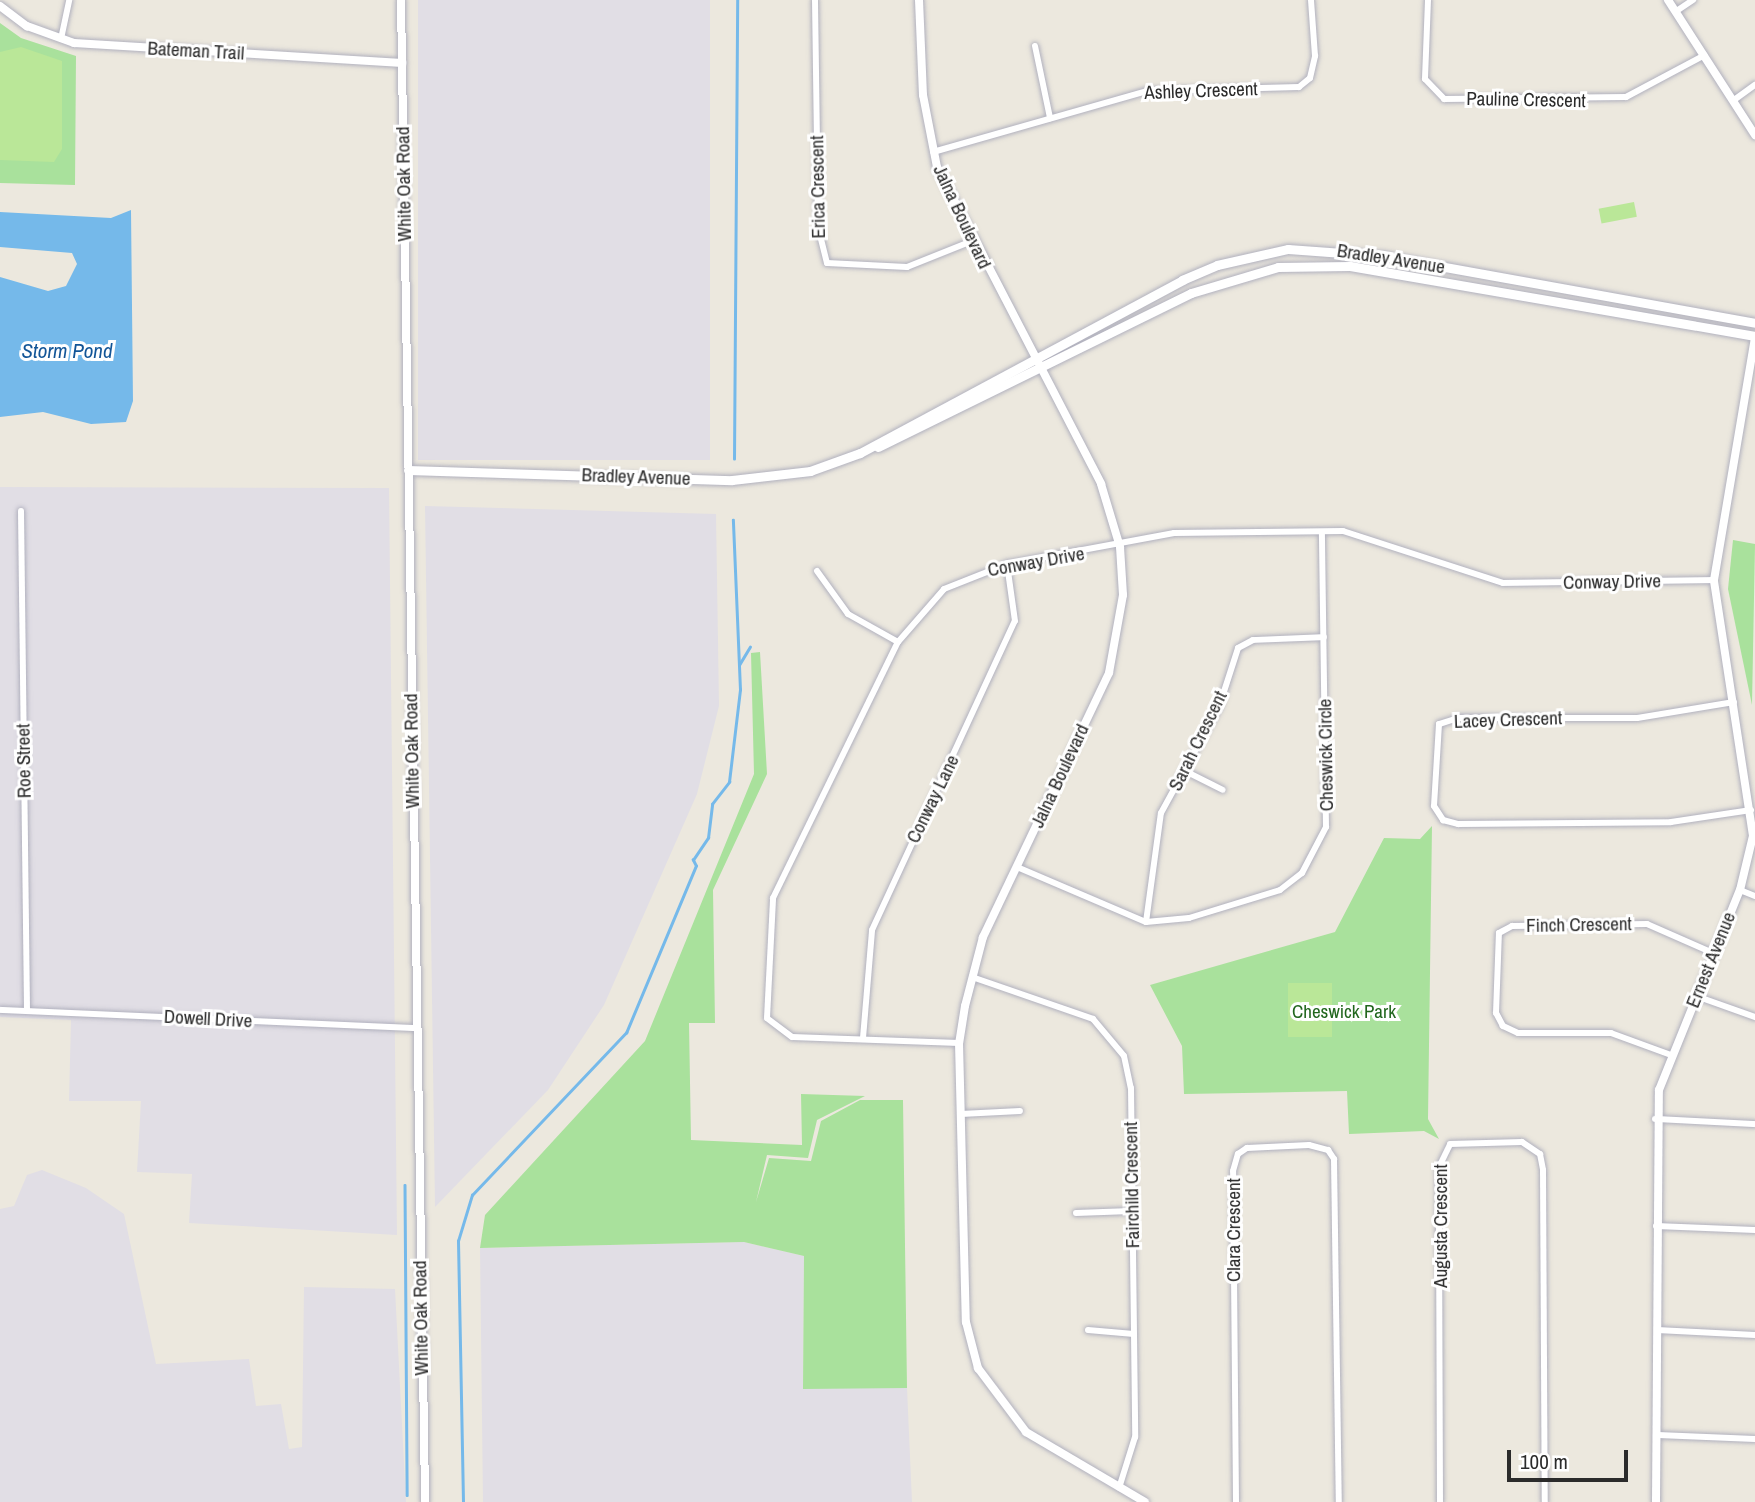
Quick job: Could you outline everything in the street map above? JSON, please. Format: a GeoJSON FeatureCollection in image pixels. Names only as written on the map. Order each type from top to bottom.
{"type":"FeatureCollection","features":[{"type":"Feature","properties":{"kind":"main road","name":"Bradley Avenue"},"geometry":{"type":"LineString","coordinates":[[860,453],[1034,358],[1217,265],[1288,249],[1384,256],[1755,323]]}},
{"type":"Feature","properties":{"kind":"main road","name":"Bradley Avenue"},"geometry":{"type":"LineString","coordinates":[[408,470],[751,480],[810,471],[860,453],[1040,369],[1191,293],[1298,265],[1350,266],[1755,336]]}},
{"type":"Feature","properties":{"kind":"street"},"geometry":{"type":"LineString","coordinates":[[61,39],[69,0]]}},
{"type":"Feature","properties":{"kind":"street","name":"White Oak Road"},"geometry":{"type":"LineString","coordinates":[[401,0],[425,1502]]}},
{"type":"Feature","properties":{"kind":"street","name":"Erica Crescent"},"geometry":{"type":"LineString","coordinates":[[815,0],[818,237],[827,263],[907,267],[972,241]]}},
{"type":"Feature","properties":{"kind":"street","name":"Jalna Boulevard"},"geometry":{"type":"LineString","coordinates":[[919,0],[933,152],[972,241],[1101,484],[1120,547],[1123,595],[1109,673],[983,937],[972,977],[959,1043],[966,1322],[978,1368],[1026,1432],[1145,1502]]}},
{"type":"Feature","properties":{"kind":"street","name":"Ashley Crescent"},"geometry":{"type":"LineString","coordinates":[[933,152],[1147,91],[1299,87],[1310,78],[1315,56],[1311,0]]}},
{"type":"Feature","properties":{"kind":"street","name":"Pauline Crescent"},"geometry":{"type":"LineString","coordinates":[[1428,0],[1425,79],[1444,99],[1626,97],[1705,55]]}},
{"type":"Feature","properties":{"kind":"street"},"geometry":{"type":"LineString","coordinates":[[1668,0],[1755,135]]}},
{"type":"Feature","properties":{"kind":"street"},"geometry":{"type":"LineString","coordinates":[[1675,12],[1693,0]]}},
{"type":"Feature","properties":{"kind":"street","name":"Bateman Trail"},"geometry":{"type":"LineString","coordinates":[[0,6],[61,39],[402,63]]}},
{"type":"Feature","properties":{"kind":"street"},"geometry":{"type":"LineString","coordinates":[[1035,46],[1050,118]]}},
{"type":"Feature","properties":{"kind":"street"},"geometry":{"type":"LineString","coordinates":[[1734,100],[1755,85]]}},
{"type":"Feature","properties":{"kind":"street","name":"Ernest Avenue"},"geometry":{"type":"LineString","coordinates":[[1656,1502],[1658,1435],[1655,1119],[1671,1055],[1740,890],[1753,810],[1714,580],[1755,336]]}},
{"type":"Feature","properties":{"kind":"street","name":"Roe Street"},"geometry":{"type":"LineString","coordinates":[[21,511],[27,1011]]}},
{"type":"Feature","properties":{"kind":"street","name":"Conway Drive"},"geometry":{"type":"LineString","coordinates":[[959,1043],[778,1032],[767,1018],[768,920],[773,898],[898,642],[944,589],[1007,564],[1120,547],[1174,533],[1343,531],[1503,583],[1714,580]]}},
{"type":"Feature","properties":{"kind":"street","name":"Cheswick Circle"},"geometry":{"type":"LineString","coordinates":[[1017,867],[1146,922],[1189,918],[1280,890],[1318,852],[1328,799],[1322,533]]}},
{"type":"Feature","properties":{"kind":"street","name":"Conway Lane"},"geometry":{"type":"LineString","coordinates":[[863,1038],[872,930],[1015,621],[1007,564]]}},
{"type":"Feature","properties":{"kind":"street"},"geometry":{"type":"LineString","coordinates":[[817,571],[848,614],[898,642]]}},
{"type":"Feature","properties":{"kind":"street","name":"Sarah Crescent"},"geometry":{"type":"LineString","coordinates":[[1146,922],[1154,836],[1219,707],[1238,648],[1253,640],[1325,637]]}},
{"type":"Feature","properties":{"kind":"street","name":"Lacey Crescent"},"geometry":{"type":"LineString","coordinates":[[1734,702],[1637,718],[1458,718],[1439,724],[1434,806],[1443,820],[1458,824],[1671,822],[1753,810]]}},
{"type":"Feature","properties":{"kind":"street"},"geometry":{"type":"LineString","coordinates":[[1185,771],[1223,790]]}},
{"type":"Feature","properties":{"kind":"street"},"geometry":{"type":"LineString","coordinates":[[1740,890],[1755,897]]}},
{"type":"Feature","properties":{"kind":"street","name":"Finch Crescent"},"geometry":{"type":"LineString","coordinates":[[1671,1055],[1611,1033],[1518,1033],[1503,1026],[1496,1013],[1499,933],[1511,926],[1647,924],[1715,954]]}},
{"type":"Feature","properties":{"kind":"street","name":"Fairchild Crescent"},"geometry":{"type":"LineString","coordinates":[[972,977],[1034,994],[1109,1032],[1124,1056],[1131,1087],[1136,1437],[1119,1488]]}},
{"type":"Feature","properties":{"kind":"street"},"geometry":{"type":"LineString","coordinates":[[1696,996],[1755,1017]]}},
{"type":"Feature","properties":{"kind":"street","name":"Dowell Drive"},"geometry":{"type":"LineString","coordinates":[[0,1010],[416,1028]]}},
{"type":"Feature","properties":{"kind":"street"},"geometry":{"type":"LineString","coordinates":[[961,1114],[1020,1111]]}},
{"type":"Feature","properties":{"kind":"street"},"geometry":{"type":"LineString","coordinates":[[1655,1119],[1755,1124]]}},
{"type":"Feature","properties":{"kind":"street","name":"Augusta Crescent"},"geometry":{"type":"LineString","coordinates":[[1440,1502],[1442,1153],[1450,1144],[1522,1142],[1540,1154],[1543,1170],[1545,1502]]}},
{"type":"Feature","properties":{"kind":"street","name":"Clara Crescent"},"geometry":{"type":"LineString","coordinates":[[1236,1502],[1233,1171],[1238,1154],[1247,1147],[1309,1145],[1328,1150],[1334,1159],[1339,1502]]}},
{"type":"Feature","properties":{"kind":"street"},"geometry":{"type":"LineString","coordinates":[[1076,1213],[1131,1211]]}},
{"type":"Feature","properties":{"kind":"street"},"geometry":{"type":"LineString","coordinates":[[1655,1226],[1755,1230]]}},
{"type":"Feature","properties":{"kind":"street"},"geometry":{"type":"LineString","coordinates":[[1088,1330],[1134,1334]]}},
{"type":"Feature","properties":{"kind":"street"},"geometry":{"type":"LineString","coordinates":[[1657,1330],[1755,1335]]}},
{"type":"Feature","properties":{"kind":"street"},"geometry":{"type":"LineString","coordinates":[[1658,1435],[1755,1439]]}},
{"type":"Feature","properties":{"kind":"shaded area"},"geometry":{"type":"Polygon","coordinates":[[[418,0],[710,0],[710,460],[418,460],[418,0]]]}},
{"type":"Feature","properties":{"kind":"shaded area"},"geometry":{"type":"Polygon","coordinates":[[[0,487],[389,488],[397,1235],[189,1223],[192,1174],[137,1172],[141,1101],[69,1101],[71,1020],[0,1017],[0,487]]]}},
{"type":"Feature","properties":{"kind":"shaded area"},"geometry":{"type":"Polygon","coordinates":[[[425,506],[716,514],[719,706],[697,794],[604,1005],[548,1090],[435,1207],[425,506]]]}},
{"type":"Feature","properties":{"kind":"shaded area"},"geometry":{"type":"Polygon","coordinates":[[[42,1170],[86,1188],[124,1214],[156,1364],[249,1359],[256,1406],[281,1404],[289,1449],[302,1447],[304,1287],[395,1289],[406,1502],[0,1502],[0,1209],[14,1206],[27,1175],[42,1170]]]}},
{"type":"Feature","properties":{"kind":"shaded area"},"geometry":{"type":"Polygon","coordinates":[[[744,1242],[804,1256],[803,1388],[907,1388],[912,1502],[483,1502],[480,1248],[744,1242]]]}},
{"type":"Feature","properties":{"kind":"green space"},"geometry":{"type":"Polygon","coordinates":[[[0,23],[21,38],[76,56],[75,185],[0,183],[0,23]]]}},
{"type":"Feature","properties":{"kind":"green space"},"geometry":{"type":"Polygon","coordinates":[[[21,47],[62,61],[62,149],[54,162],[0,160],[0,52],[21,47]]]}},
{"type":"Feature","properties":{"kind":"green space"},"geometry":{"type":"Polygon","coordinates":[[[1634,202],[1637,217],[1602,224],[1599,209],[1634,202]]]}},
{"type":"Feature","properties":{"kind":"green space"},"geometry":{"type":"Polygon","coordinates":[[[1733,540],[1755,544],[1752,705],[1728,589],[1733,540]]]}},
{"type":"Feature","properties":{"kind":"green space"},"geometry":{"type":"Polygon","coordinates":[[[760,652],[767,774],[713,890],[715,1023],[689,1023],[691,1140],[802,1145],[801,1094],[865,1096],[817,1120],[808,1158],[767,1155],[756,1202],[769,1158],[811,1161],[821,1121],[860,1100],[903,1100],[907,1388],[803,1389],[804,1256],[744,1242],[480,1248],[485,1215],[645,1041],[754,774],[751,653],[760,652]]]}},
{"type":"Feature","properties":{"kind":"green space","name":"Cheswick Park"},"geometry":{"type":"Polygon","coordinates":[[[1432,826],[1428,1119],[1439,1139],[1424,1131],[1349,1134],[1347,1091],[1184,1094],[1182,1046],[1150,985],[1335,932],[1384,838],[1420,839],[1432,826]]]}},
{"type":"Feature","properties":{"kind":"green space"},"geometry":{"type":"Polygon","coordinates":[[[1288,983],[1332,983],[1332,1037],[1288,1037],[1288,983]]]}},
{"type":"Feature","properties":{"kind":"water","name":"Storm Pond"},"geometry":{"type":"Polygon","coordinates":[[[131,210],[133,401],[126,422],[91,424],[43,412],[0,417],[0,277],[48,291],[66,286],[77,264],[72,253],[0,247],[0,212],[111,218],[131,210]]]}},
{"type":"Feature","properties":{"kind":"waterway"},"geometry":{"type":"LineString","coordinates":[[734,459],[737,0]]}},
{"type":"Feature","properties":{"kind":"waterway"},"geometry":{"type":"LineString","coordinates":[[463,1502],[458,1241],[472,1195],[626,1033],[696,866],[693,860],[708,838],[712,804],[729,782],[740,690],[733,520]]}},
{"type":"Feature","properties":{"kind":"waterway"},"geometry":{"type":"LineString","coordinates":[[739,665],[750,647]]}},
{"type":"Feature","properties":{"kind":"waterway"},"geometry":{"type":"LineString","coordinates":[[405,1185],[407,1495]]}}]}
